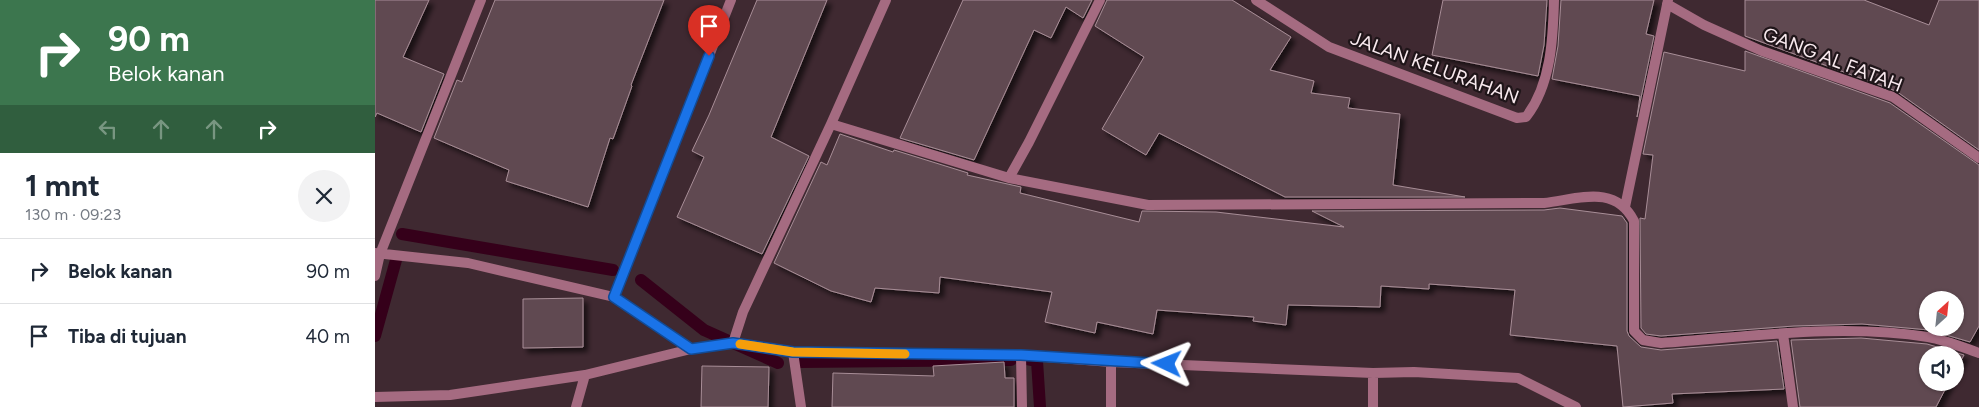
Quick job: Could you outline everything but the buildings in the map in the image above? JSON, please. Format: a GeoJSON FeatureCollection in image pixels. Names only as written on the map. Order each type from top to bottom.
{"type":"FeatureCollection","features":[{"type":"Feature","properties":{"kind":"street"},"geometry":{"type":"LineString","coordinates":[[375,276],[378,253],[481,0]]}},
{"type":"Feature","properties":{"kind":"street"},"geometry":{"type":"LineString","coordinates":[[614,297],[731,0]]}},
{"type":"Feature","properties":{"kind":"street"},"geometry":{"type":"LineString","coordinates":[[733,343],[743,312],[831,124],[886,0]]}},
{"type":"Feature","properties":{"kind":"street"},"geometry":{"type":"LineString","coordinates":[[1009,178],[1029,142],[1099,0]]}},
{"type":"Feature","properties":{"kind":"street","name":"JALAN KELURAHAN"},"geometry":{"type":"LineString","coordinates":[[1255,0],[1329,47],[1517,118],[1526,117],[1542,89],[1553,33],[1554,0]]}},
{"type":"Feature","properties":{"kind":"street","name":"GANG AL FATAH"},"geometry":{"type":"LineString","coordinates":[[1625,207],[1667,2],[1705,25],[1762,51],[1893,97],[1979,158]]}},
{"type":"Feature","properties":{"kind":"street"},"geometry":{"type":"LineString","coordinates":[[831,124],[1009,178],[1149,205],[1544,203],[1607,196],[1625,207],[1634,221],[1634,330],[1643,340],[1661,343],[1783,334],[1880,331],[1930,337],[1979,353]]}},
{"type":"Feature","properties":{"kind":"street"},"geometry":{"type":"LineString","coordinates":[[378,253],[469,263],[614,297],[691,349]]}},
{"type":"Feature","properties":{"kind":"street"},"geometry":{"type":"LineString","coordinates":[[1783,334],[1793,407]]}},
{"type":"Feature","properties":{"kind":"street"},"geometry":{"type":"LineString","coordinates":[[375,397],[450,395],[585,375],[691,349],[733,343],[793,352],[1021,355],[1111,362],[1373,373],[1414,372],[1518,378],[1576,407]]}},
{"type":"Feature","properties":{"kind":"street"},"geometry":{"type":"LineString","coordinates":[[793,352],[801,407]]}},
{"type":"Feature","properties":{"kind":"street"},"geometry":{"type":"LineString","coordinates":[[1021,355],[1022,407]]}},
{"type":"Feature","properties":{"kind":"street"},"geometry":{"type":"LineString","coordinates":[[1111,362],[1111,407]]}},
{"type":"Feature","properties":{"kind":"street"},"geometry":{"type":"LineString","coordinates":[[1373,373],[1373,407]]}},
{"type":"Feature","properties":{"kind":"street"},"geometry":{"type":"LineString","coordinates":[[576,407],[585,375]]}},
{"type":"Feature","properties":{"kind":"waterway"},"geometry":{"type":"LineString","coordinates":[[402,234],[613,270]]}},
{"type":"Feature","properties":{"kind":"waterway"},"geometry":{"type":"LineString","coordinates":[[375,336],[396,260]]}},
{"type":"Feature","properties":{"kind":"waterway"},"geometry":{"type":"LineString","coordinates":[[641,280],[704,330],[778,363]]}},
{"type":"Feature","properties":{"kind":"waterway"},"geometry":{"type":"LineString","coordinates":[[1027,359],[1037,361],[1040,407]]}},
{"type":"Feature","properties":{"kind":"waterway"},"geometry":{"type":"LineString","coordinates":[[799,362],[1011,360]]}},
{"type":"Feature","properties":{"kind":"slow traffic"},"geometry":{"type":"LineString","coordinates":[[740,344],[793,352],[905,354]]}},
{"type":"Feature","properties":{"kind":"route"},"geometry":{"type":"LineString","coordinates":[[709,56],[614,297],[691,349],[733,343],[793,352],[1021,355],[1167,364]]}}]}
